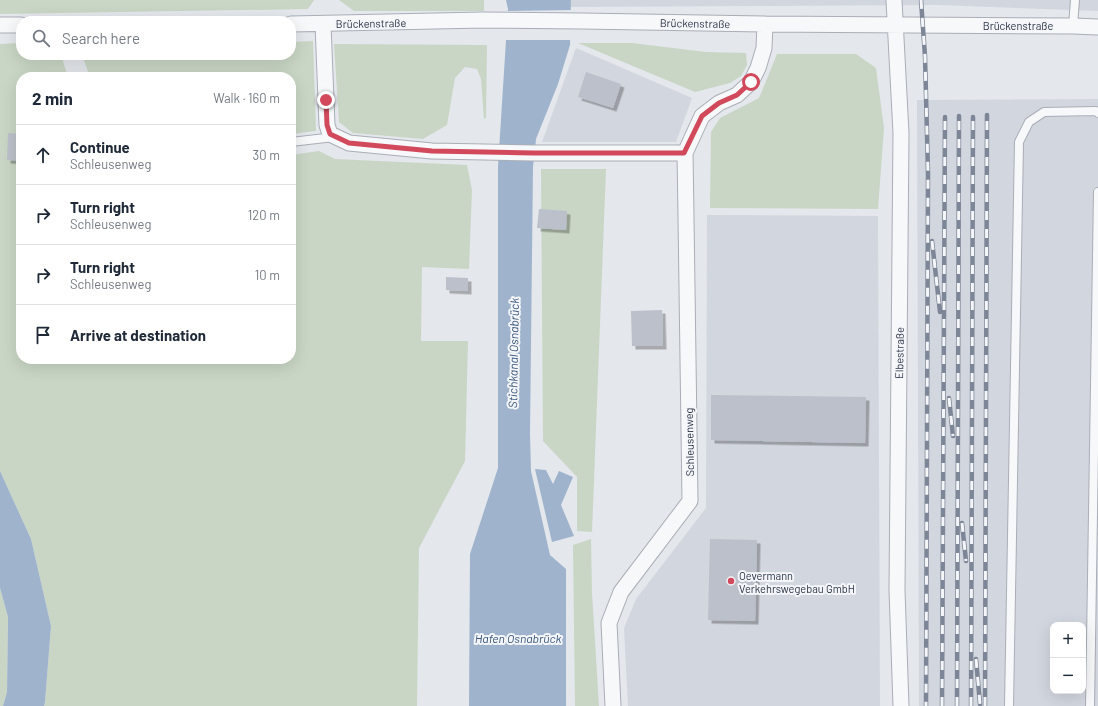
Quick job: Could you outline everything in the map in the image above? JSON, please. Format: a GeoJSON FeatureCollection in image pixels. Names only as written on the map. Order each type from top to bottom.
{"type":"FeatureCollection","features":[{"type":"Feature","properties":{"kind":"street","name":"Elbestraße"},"geometry":{"type":"LineString","coordinates":[[894,0],[902,133],[897,582],[901,706]]}},
{"type":"Feature","properties":{"kind":"street","name":"Brückenstraße"},"geometry":{"type":"LineString","coordinates":[[296,24],[483,20],[581,20],[765,24],[1098,27]]}},
{"type":"Feature","properties":{"kind":"street"},"geometry":{"type":"LineString","coordinates":[[323,24],[327,125],[330,134],[349,143],[432,151],[498,153],[684,153]]}},
{"type":"Feature","properties":{"kind":"street","name":"Schleusenweg"},"geometry":{"type":"LineString","coordinates":[[613,706],[609,623],[621,592],[690,501],[684,153],[702,116],[719,103],[737,95],[751,82],[758,68],[764,48],[765,24]]}},
{"type":"Feature","properties":{"kind":"street"},"geometry":{"type":"LineString","coordinates":[[0,25],[16,25]]}},
{"type":"Feature","properties":{"kind":"lane"},"geometry":{"type":"LineString","coordinates":[[1073,26],[1075,0]]}},
{"type":"Feature","properties":{"kind":"lane"},"geometry":{"type":"LineString","coordinates":[[1009,706],[1019,142],[1029,122],[1044,112],[1096,112],[1098,114]]}},
{"type":"Feature","properties":{"kind":"lane"},"geometry":{"type":"LineString","coordinates":[[296,141],[335,137]]}},
{"type":"Feature","properties":{"kind":"lane"},"geometry":{"type":"LineString","coordinates":[[1090,706],[1098,192]]}},
{"type":"Feature","properties":{"kind":"shaded area"},"geometry":{"type":"Polygon","coordinates":[[[571,0],[1098,0],[1098,11],[938,5],[571,7],[571,0]]]}},
{"type":"Feature","properties":{"kind":"shaded area"},"geometry":{"type":"Polygon","coordinates":[[[576,48],[692,98],[676,142],[542,142],[576,48]]]}},
{"type":"Feature","properties":{"kind":"shaded area"},"geometry":{"type":"Polygon","coordinates":[[[1098,99],[1098,706],[919,706],[917,100],[1098,99]]]}},
{"type":"Feature","properties":{"kind":"shaded area"},"geometry":{"type":"Polygon","coordinates":[[[707,215],[878,216],[880,706],[628,706],[624,628],[636,599],[706,508],[707,215]]]}},
{"type":"Feature","properties":{"kind":"green space"},"geometry":{"type":"Polygon","coordinates":[[[0,0],[314,0],[308,9],[0,14],[0,0]]]}},
{"type":"Feature","properties":{"kind":"green space"},"geometry":{"type":"Polygon","coordinates":[[[339,0],[484,0],[484,11],[354,11],[339,0]]]}},
{"type":"Feature","properties":{"kind":"green space"},"geometry":{"type":"Polygon","coordinates":[[[313,41],[316,131],[296,133],[296,72],[88,72],[84,60],[296,60],[296,42],[313,41]]]}},
{"type":"Feature","properties":{"kind":"green space"},"geometry":{"type":"Polygon","coordinates":[[[16,43],[16,60],[63,60],[66,72],[16,72],[16,364],[296,364],[296,154],[319,151],[335,159],[467,165],[472,190],[469,269],[422,267],[421,341],[468,341],[465,461],[419,548],[417,706],[44,706],[51,626],[31,539],[0,471],[0,44],[16,43]]]}},
{"type":"Feature","properties":{"kind":"green space"},"geometry":{"type":"Polygon","coordinates":[[[578,43],[632,43],[706,52],[746,53],[747,65],[741,76],[730,83],[695,92],[578,43]]]}},
{"type":"Feature","properties":{"kind":"green space"},"geometry":{"type":"Polygon","coordinates":[[[334,44],[487,45],[486,118],[484,119],[481,79],[477,69],[465,67],[455,78],[447,125],[423,139],[353,133],[339,122],[334,44]]]}},
{"type":"Feature","properties":{"kind":"green space"},"geometry":{"type":"Polygon","coordinates":[[[777,54],[856,54],[876,68],[884,128],[878,209],[710,208],[711,132],[720,118],[759,98],[777,54]]]}},
{"type":"Feature","properties":{"kind":"green space"},"geometry":{"type":"Polygon","coordinates":[[[541,169],[606,169],[592,532],[577,531],[577,477],[543,441],[541,169]]]}},
{"type":"Feature","properties":{"kind":"green space"},"geometry":{"type":"Polygon","coordinates":[[[591,539],[592,593],[599,706],[575,706],[573,545],[591,539]]]}},
{"type":"Feature","properties":{"kind":"green space"},"geometry":{"type":"Polygon","coordinates":[[[0,588],[8,617],[7,692],[3,706],[0,706],[0,588]]]}},
{"type":"Feature","properties":{"kind":"water"},"geometry":{"type":"Polygon","coordinates":[[[506,0],[571,0],[570,45],[558,84],[536,139],[533,167],[530,434],[531,471],[550,555],[566,569],[566,706],[469,706],[470,554],[498,468],[498,166],[508,9],[506,0]]]}},
{"type":"Feature","properties":{"kind":"water"},"geometry":{"type":"Polygon","coordinates":[[[535,469],[546,470],[553,484],[559,471],[573,477],[561,505],[574,536],[552,542],[535,469]]]}},
{"type":"Feature","properties":{"kind":"water"},"geometry":{"type":"Polygon","coordinates":[[[0,471],[31,539],[51,626],[44,706],[3,706],[7,692],[8,617],[0,588],[0,471]]]}},
{"type":"Feature","properties":{"kind":"pier"},"geometry":{"type":"Polygon","coordinates":[[[573,10],[572,40],[504,40],[506,11],[573,10]]]}},
{"type":"Feature","properties":{"kind":"building"},"geometry":{"type":"Polygon","coordinates":[[[586,72],[621,84],[613,108],[578,97],[586,72]]]}},
{"type":"Feature","properties":{"kind":"building"},"geometry":{"type":"Polygon","coordinates":[[[8,133],[16,134],[16,161],[7,160],[8,133]]]}},
{"type":"Feature","properties":{"kind":"building"},"geometry":{"type":"Polygon","coordinates":[[[539,209],[567,211],[566,230],[537,228],[539,209]]]}},
{"type":"Feature","properties":{"kind":"building"},"geometry":{"type":"Polygon","coordinates":[[[446,277],[468,278],[468,291],[446,290],[446,277]]]}},
{"type":"Feature","properties":{"kind":"building"},"geometry":{"type":"Polygon","coordinates":[[[662,310],[663,346],[632,346],[631,311],[662,310]]]}},
{"type":"Feature","properties":{"kind":"building"},"geometry":{"type":"Polygon","coordinates":[[[711,395],[866,397],[865,443],[711,440],[711,395]]]}},
{"type":"Feature","properties":{"kind":"building"},"geometry":{"type":"Polygon","coordinates":[[[710,539],[757,540],[755,621],[708,620],[710,539]]]}},
{"type":"Feature","properties":{"kind":"railway"},"geometry":{"type":"LineString","coordinates":[[921,0],[925,56],[928,173],[926,706]]}},
{"type":"Feature","properties":{"kind":"railway"},"geometry":{"type":"LineString","coordinates":[[985,706],[987,115]]}},
{"type":"Feature","properties":{"kind":"railway"},"geometry":{"type":"LineString","coordinates":[[957,706],[959,116]]}},
{"type":"Feature","properties":{"kind":"railway"},"geometry":{"type":"LineString","coordinates":[[942,706],[945,117]]}},
{"type":"Feature","properties":{"kind":"railway"},"geometry":{"type":"LineString","coordinates":[[971,706],[973,117]]}},
{"type":"Feature","properties":{"kind":"railway"},"geometry":{"type":"LineString","coordinates":[[932,241],[940,312]]}},
{"type":"Feature","properties":{"kind":"railway"},"geometry":{"type":"LineString","coordinates":[[949,398],[953,436]]}},
{"type":"Feature","properties":{"kind":"railway"},"geometry":{"type":"LineString","coordinates":[[962,523],[966,561]]}},
{"type":"Feature","properties":{"kind":"railway"},"geometry":{"type":"LineString","coordinates":[[976,659],[980,704]]}},
{"type":"Feature","properties":{"kind":"place","name":"Oevermann Verkehrswegebau GmbH"},"geometry":{"type":"Point","coordinates":[731,581]}},
{"type":"Feature","properties":{"kind":"route"},"geometry":{"type":"LineString","coordinates":[[326,100],[327,125],[330,134],[349,143],[432,151],[684,153],[702,116],[719,103],[737,95],[751,82]]}},
{"type":"Feature","properties":{"kind":"water label","name":"Stichkanal Osnabrück"},"geometry":{"type":"Point","coordinates":[513,353]}},
{"type":"Feature","properties":{"kind":"water label","name":"Hafen Osnabrück"},"geometry":{"type":"Point","coordinates":[518,638]}}]}
